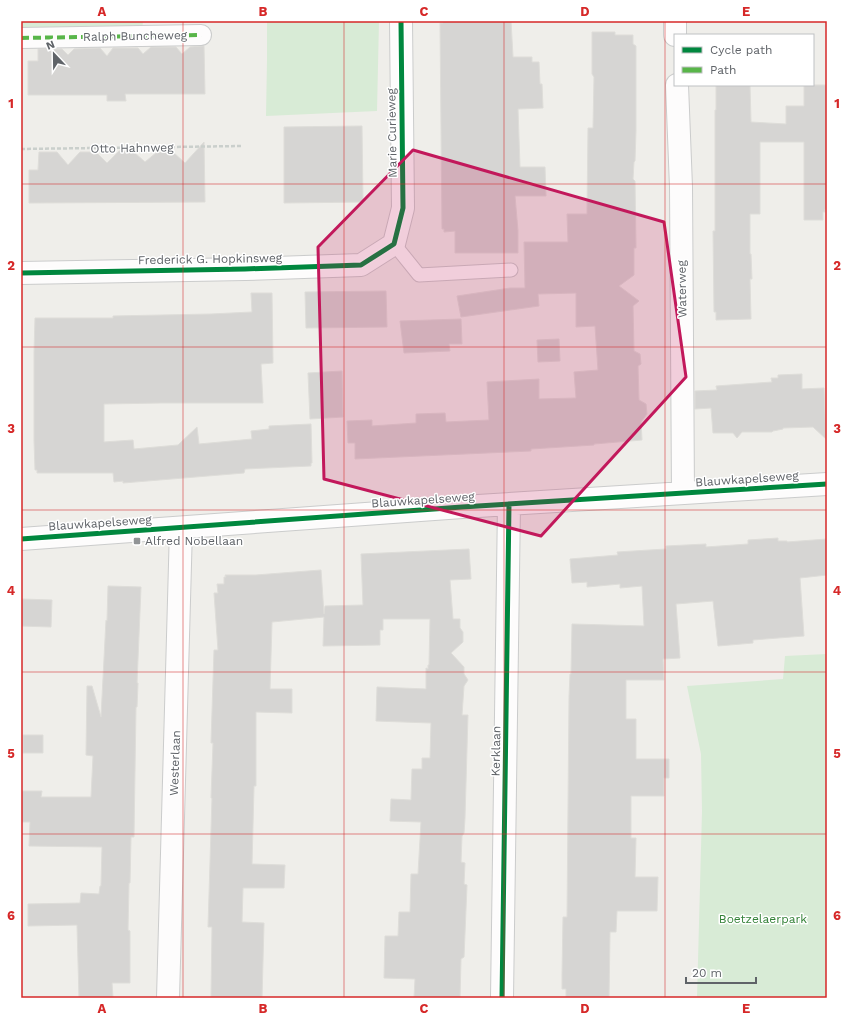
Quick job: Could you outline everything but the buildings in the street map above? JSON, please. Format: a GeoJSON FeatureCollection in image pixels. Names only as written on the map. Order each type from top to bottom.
{"type":"FeatureCollection","features":[{"type":"Feature","properties":{"kind":"street","name":"Marie Curieweg"},"geometry":{"type":"LineString","coordinates":[[394,244],[403,208],[401,21]]}},
{"type":"Feature","properties":{"kind":"street"},"geometry":{"type":"LineString","coordinates":[[675,21],[675,34]]}},
{"type":"Feature","properties":{"kind":"street","name":"Ralph Buncheweg"},"geometry":{"type":"LineString","coordinates":[[21,38],[201,35]]}},
{"type":"Feature","properties":{"kind":"street","name":"Waterweg"},"geometry":{"type":"LineString","coordinates":[[677,86],[681,188],[683,493]]}},
{"type":"Feature","properties":{"kind":"street","name":"Frederick G. Hopkinsweg"},"geometry":{"type":"LineString","coordinates":[[21,273],[246,269],[361,265],[394,244]]}},
{"type":"Feature","properties":{"kind":"street","name":"Blauwkapelseweg"},"geometry":{"type":"LineString","coordinates":[[21,539],[510,504],[827,484]]}},
{"type":"Feature","properties":{"kind":"street","name":"Kerklaan"},"geometry":{"type":"LineString","coordinates":[[502,998],[510,504]]}},
{"type":"Feature","properties":{"kind":"street","name":"Westerlaan"},"geometry":{"type":"LineString","coordinates":[[168,998],[181,528]]}},
{"type":"Feature","properties":{"kind":"lane"},"geometry":{"type":"LineString","coordinates":[[394,244],[419,275],[511,270]]}},
{"type":"Feature","properties":{"kind":"highlighted area"},"geometry":{"type":"Polygon","coordinates":[[[413,150],[664,222],[686,377],[541,536],[324,479],[318,247],[413,150]]]}},
{"type":"Feature","properties":{"kind":"green space"},"geometry":{"type":"Polygon","coordinates":[[[21,21],[143,21],[142,32],[21,32],[21,21]]]}},
{"type":"Feature","properties":{"kind":"green space"},"geometry":{"type":"Polygon","coordinates":[[[267,21],[379,21],[377,111],[266,116],[267,21]]]}},
{"type":"Feature","properties":{"kind":"green space","name":"Boetzelaerpark"},"geometry":{"type":"Polygon","coordinates":[[[827,654],[827,998],[697,998],[702,811],[701,754],[687,686],[783,679],[785,656],[827,654]]]}},
{"type":"Feature","properties":{"kind":"marked path"},"geometry":{"type":"LineString","coordinates":[[21,38],[201,35]]}},
{"type":"Feature","properties":{"kind":"cycle path"},"geometry":{"type":"LineString","coordinates":[[21,273],[245,269],[361,265],[394,244],[403,208],[401,21]]}},
{"type":"Feature","properties":{"kind":"cycle path"},"geometry":{"type":"LineString","coordinates":[[21,539],[462,507],[827,484]]}},
{"type":"Feature","properties":{"kind":"cycle path"},"geometry":{"type":"LineString","coordinates":[[502,998],[509,504]]}},
{"type":"Feature","properties":{"kind":"place","name":"Alfred Nobellaan"},"geometry":{"type":"Point","coordinates":[137,541]}}]}
